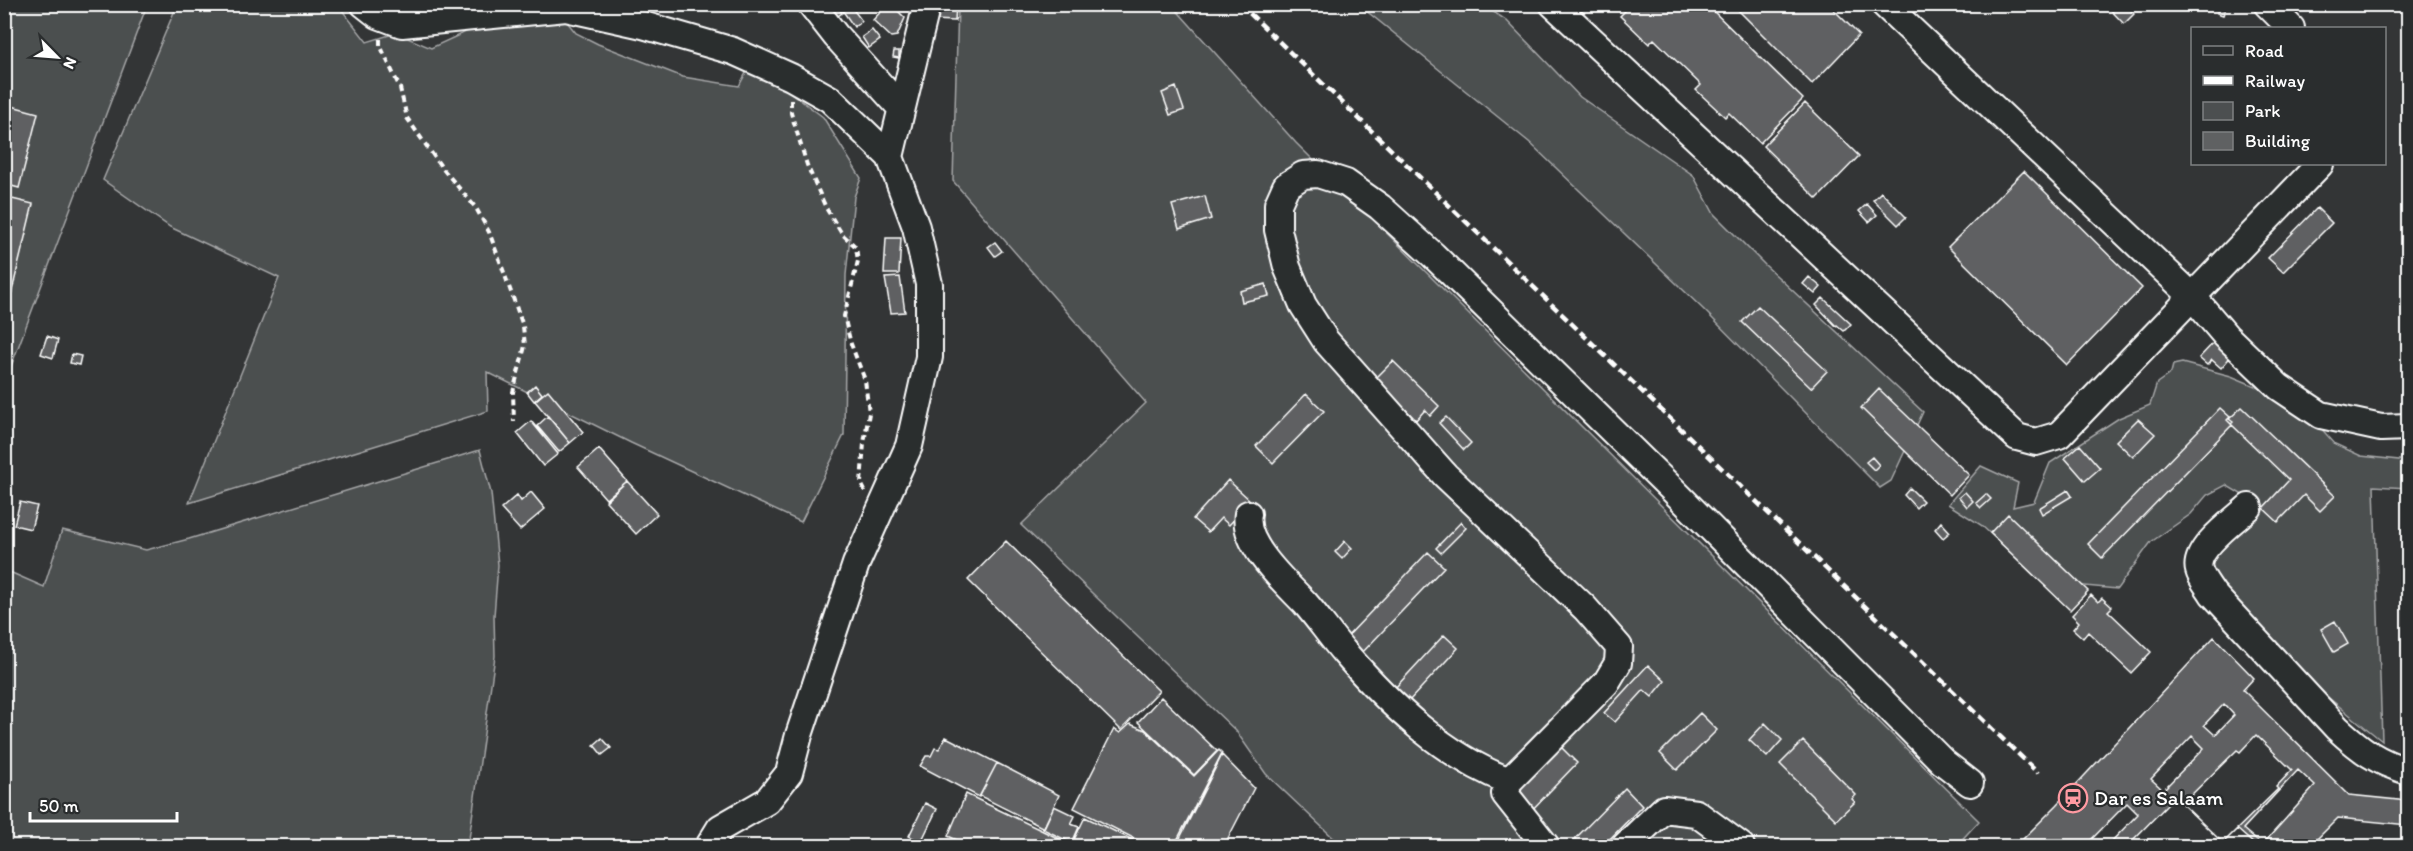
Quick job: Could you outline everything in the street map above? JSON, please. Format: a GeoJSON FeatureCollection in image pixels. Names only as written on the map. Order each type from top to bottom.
{"type":"FeatureCollection","features":[{"type":"Feature","properties":{"kind":"lane"},"geometry":{"type":"LineString","coordinates":[[811,4],[836,36],[901,108]]}},
{"type":"Feature","properties":{"kind":"lane"},"geometry":{"type":"LineString","coordinates":[[890,158],[927,4]]}},
{"type":"Feature","properties":{"kind":"lane"},"geometry":{"type":"LineString","coordinates":[[1553,4],[2017,438],[2036,442],[2059,435],[2319,165]]}},
{"type":"Feature","properties":{"kind":"lane"},"geometry":{"type":"LineString","coordinates":[[1884,4],[2192,296],[2226,336],[2279,387],[2321,415],[2381,428],[2409,427]]}},
{"type":"Feature","properties":{"kind":"lane"},"geometry":{"type":"LineString","coordinates":[[2267,4],[2291,27]]}},
{"type":"Feature","properties":{"kind":"lane"},"geometry":{"type":"LineString","coordinates":[[371,10],[402,24],[557,7],[643,25],[733,51],[791,77],[830,99],[890,158],[916,227],[929,284],[929,357],[909,446],[856,564],[799,735],[789,773],[767,801],[720,828],[709,846]]}},
{"type":"Feature","properties":{"kind":"lane"},"geometry":{"type":"LineString","coordinates":[[1546,846],[1505,794],[1509,781],[1606,682],[1618,663],[1618,647],[1585,608],[1445,475],[1326,341],[1303,306],[1287,267],[1278,230],[1278,204],[1286,186],[1303,175],[1317,174],[1346,183],[1389,215],[1679,496],[1943,762],[1970,783]]}},
{"type":"Feature","properties":{"kind":"lane"},"geometry":{"type":"LineString","coordinates":[[2249,507],[2200,554],[2198,567],[2202,576],[2213,594],[2337,728],[2359,748],[2386,765],[2409,771]]}},
{"type":"Feature","properties":{"kind":"lane"},"geometry":{"type":"LineString","coordinates":[[1248,514],[1246,521],[1253,540],[1274,572],[1306,604],[1375,686],[1458,757],[1486,773],[1509,781]]}},
{"type":"Feature","properties":{"kind":"lane"},"geometry":{"type":"LineString","coordinates":[[1625,846],[1664,809],[1696,813],[1742,846]]}},
{"type":"Feature","properties":{"kind":"path"},"geometry":{"type":"LineString","coordinates":[[371,10],[380,45],[400,88],[407,118],[442,168],[476,208],[489,232],[523,326],[525,345],[513,392],[514,422]]}},
{"type":"Feature","properties":{"kind":"path"},"geometry":{"type":"LineString","coordinates":[[791,77],[791,113],[807,165],[826,208],[842,234],[856,247],[858,261],[844,316],[851,344],[865,380],[869,413],[861,483],[878,516]]}},
{"type":"Feature","properties":{"kind":"green space"},"geometry":{"type":"Polygon","coordinates":[[[4,5],[147,5],[7,377],[4,377],[4,5]]]}},
{"type":"Feature","properties":{"kind":"green space"},"geometry":{"type":"Polygon","coordinates":[[[177,5],[338,5],[367,42],[396,33],[431,48],[481,25],[563,17],[576,33],[598,44],[683,77],[739,86],[747,71],[768,76],[823,117],[861,178],[854,197],[846,275],[844,435],[801,522],[631,443],[487,372],[488,411],[189,503],[279,278],[170,227],[103,180],[177,5]]]}},
{"type":"Feature","properties":{"kind":"green space"},"geometry":{"type":"Polygon","coordinates":[[[958,5],[1172,5],[1296,143],[1979,821],[1956,846],[1342,846],[1266,774],[1236,731],[1021,525],[1146,403],[953,181],[958,5]]]}},
{"type":"Feature","properties":{"kind":"green space"},"geometry":{"type":"Polygon","coordinates":[[[1359,5],[1483,5],[1506,20],[1580,97],[1693,175],[1714,214],[1765,265],[1923,412],[1891,481],[1880,488],[1703,309],[1529,142],[1359,5]]]}},
{"type":"Feature","properties":{"kind":"green space"},"geometry":{"type":"Polygon","coordinates":[[[2182,363],[2231,376],[2255,386],[2318,425],[2335,444],[2361,456],[2408,461],[2408,488],[2374,486],[2382,741],[2215,606],[2194,581],[2228,543],[2256,503],[2226,485],[2207,495],[2191,514],[2151,542],[2117,589],[2042,582],[1981,525],[1948,504],[1981,466],[2018,483],[2013,507],[2034,502],[2050,463],[2119,418],[2150,405],[2157,383],[2171,373],[2173,365],[2182,363]]]}},
{"type":"Feature","properties":{"kind":"green space"},"geometry":{"type":"Polygon","coordinates":[[[480,450],[491,493],[498,565],[494,616],[495,656],[468,846],[5,846],[5,570],[44,587],[62,530],[146,550],[480,450]]]}},
{"type":"Feature","properties":{"kind":"building"},"geometry":{"type":"Polygon","coordinates":[[[836,4],[842,13],[835,18],[829,9],[836,4]]]}},
{"type":"Feature","properties":{"kind":"building"},"geometry":{"type":"Polygon","coordinates":[[[838,4],[849,4],[862,21],[854,27],[838,4]]]}},
{"type":"Feature","properties":{"kind":"building"},"geometry":{"type":"Polygon","coordinates":[[[888,4],[891,4],[905,18],[897,36],[891,37],[873,20],[888,4]]]}},
{"type":"Feature","properties":{"kind":"building"},"geometry":{"type":"Polygon","coordinates":[[[934,4],[956,4],[955,21],[933,20],[934,4]]]}},
{"type":"Feature","properties":{"kind":"building"},"geometry":{"type":"Polygon","coordinates":[[[1618,4],[1706,4],[1803,99],[1760,143],[1729,113],[1725,117],[1696,90],[1701,85],[1654,39],[1649,44],[1620,16],[1625,11],[1618,4]]]}},
{"type":"Feature","properties":{"kind":"building"},"geometry":{"type":"Polygon","coordinates":[[[1732,4],[1828,4],[1859,35],[1812,84],[1732,4]]]}},
{"type":"Feature","properties":{"kind":"building"},"geometry":{"type":"Polygon","coordinates":[[[2105,4],[2125,4],[2134,14],[2124,24],[2105,4]]]}},
{"type":"Feature","properties":{"kind":"building"},"geometry":{"type":"Polygon","coordinates":[[[2219,7],[2225,10],[2223,15],[2217,13],[2219,7]]]}},
{"type":"Feature","properties":{"kind":"building"},"geometry":{"type":"Polygon","coordinates":[[[872,30],[880,40],[869,48],[862,37],[872,30]]]}},
{"type":"Feature","properties":{"kind":"building"},"geometry":{"type":"Polygon","coordinates":[[[894,51],[899,51],[899,58],[893,57],[894,51]]]}},
{"type":"Feature","properties":{"kind":"building"},"geometry":{"type":"Polygon","coordinates":[[[1176,87],[1184,110],[1170,115],[1162,93],[1176,87]]]}},
{"type":"Feature","properties":{"kind":"building"},"geometry":{"type":"Polygon","coordinates":[[[1805,103],[1859,156],[1817,199],[1763,146],[1805,103]]]}},
{"type":"Feature","properties":{"kind":"building"},"geometry":{"type":"Polygon","coordinates":[[[8,105],[38,113],[19,188],[4,184],[4,118],[8,105]]]}},
{"type":"Feature","properties":{"kind":"building"},"geometry":{"type":"Polygon","coordinates":[[[2024,171],[2142,288],[2067,365],[1948,247],[2024,171]]]}},
{"type":"Feature","properties":{"kind":"building"},"geometry":{"type":"Polygon","coordinates":[[[1881,192],[1906,217],[1898,225],[1873,200],[1881,192]]]}},
{"type":"Feature","properties":{"kind":"building"},"geometry":{"type":"Polygon","coordinates":[[[1205,196],[1211,219],[1179,229],[1172,205],[1205,196]]]}},
{"type":"Feature","properties":{"kind":"building"},"geometry":{"type":"Polygon","coordinates":[[[4,197],[33,204],[4,324],[4,197]]]}},
{"type":"Feature","properties":{"kind":"building"},"geometry":{"type":"Polygon","coordinates":[[[1867,204],[1877,215],[1869,222],[1859,211],[1867,204]]]}},
{"type":"Feature","properties":{"kind":"building"},"geometry":{"type":"Polygon","coordinates":[[[2317,208],[2332,223],[2283,272],[2268,258],[2317,208]]]}},
{"type":"Feature","properties":{"kind":"building"},"geometry":{"type":"Polygon","coordinates":[[[886,238],[901,238],[899,274],[884,274],[886,238]]]}},
{"type":"Feature","properties":{"kind":"building"},"geometry":{"type":"Polygon","coordinates":[[[995,242],[1002,251],[995,256],[988,247],[995,242]]]}},
{"type":"Feature","properties":{"kind":"building"},"geometry":{"type":"Polygon","coordinates":[[[900,277],[905,312],[891,313],[885,278],[900,277]]]}},
{"type":"Feature","properties":{"kind":"building"},"geometry":{"type":"Polygon","coordinates":[[[1809,277],[1821,287],[1815,294],[1803,284],[1809,277]]]}},
{"type":"Feature","properties":{"kind":"building"},"geometry":{"type":"Polygon","coordinates":[[[1266,284],[1269,296],[1242,302],[1240,291],[1266,284]]]}},
{"type":"Feature","properties":{"kind":"building"},"geometry":{"type":"Polygon","coordinates":[[[1823,298],[1851,324],[1844,331],[1816,305],[1823,298]]]}},
{"type":"Feature","properties":{"kind":"building"},"geometry":{"type":"Polygon","coordinates":[[[1758,306],[1827,371],[1811,388],[1742,322],[1758,306]]]}},
{"type":"Feature","properties":{"kind":"building"},"geometry":{"type":"Polygon","coordinates":[[[47,336],[58,340],[53,358],[41,354],[47,336]]]}},
{"type":"Feature","properties":{"kind":"building"},"geometry":{"type":"Polygon","coordinates":[[[2217,339],[2233,354],[2221,368],[2212,360],[2207,365],[2199,358],[2217,339]]]}},
{"type":"Feature","properties":{"kind":"building"},"geometry":{"type":"Polygon","coordinates":[[[72,354],[81,356],[79,365],[70,363],[72,354]]]}},
{"type":"Feature","properties":{"kind":"building"},"geometry":{"type":"Polygon","coordinates":[[[1393,361],[1439,406],[1430,416],[1425,410],[1416,420],[1375,379],[1393,361]]]}},
{"type":"Feature","properties":{"kind":"building"},"geometry":{"type":"Polygon","coordinates":[[[535,385],[542,394],[534,401],[527,392],[535,385]]]}},
{"type":"Feature","properties":{"kind":"building"},"geometry":{"type":"Polygon","coordinates":[[[1879,389],[1969,475],[1950,495],[1861,408],[1879,389]]]}},
{"type":"Feature","properties":{"kind":"building"},"geometry":{"type":"Polygon","coordinates":[[[548,390],[583,432],[570,443],[535,401],[548,390]]]}},
{"type":"Feature","properties":{"kind":"building"},"geometry":{"type":"Polygon","coordinates":[[[1306,394],[1324,411],[1273,463],[1256,446],[1306,394]]]}},
{"type":"Feature","properties":{"kind":"building"},"geometry":{"type":"Polygon","coordinates":[[[2242,407],[2335,496],[2320,511],[2304,495],[2278,522],[2263,508],[2289,480],[2231,424],[2233,422],[2229,419],[2242,407]]]}},
{"type":"Feature","properties":{"kind":"building"},"geometry":{"type":"Polygon","coordinates":[[[2220,408],[2230,417],[2227,420],[2232,425],[2102,558],[2088,544],[2220,408]]]}},
{"type":"Feature","properties":{"kind":"building"},"geometry":{"type":"Polygon","coordinates":[[[548,416],[570,443],[559,452],[537,426],[548,416]]]}},
{"type":"Feature","properties":{"kind":"building"},"geometry":{"type":"Polygon","coordinates":[[[1446,417],[1471,443],[1464,450],[1439,423],[1446,417]]]}},
{"type":"Feature","properties":{"kind":"building"},"geometry":{"type":"Polygon","coordinates":[[[2138,419],[2155,434],[2133,457],[2116,441],[2138,419]]]}},
{"type":"Feature","properties":{"kind":"building"},"geometry":{"type":"Polygon","coordinates":[[[531,421],[558,454],[543,466],[517,433],[531,421]]]}},
{"type":"Feature","properties":{"kind":"building"},"geometry":{"type":"Polygon","coordinates":[[[2080,445],[2100,468],[2085,481],[2065,458],[2080,445]]]}},
{"type":"Feature","properties":{"kind":"building"},"geometry":{"type":"Polygon","coordinates":[[[599,449],[627,481],[606,499],[578,467],[599,449]]]}},
{"type":"Feature","properties":{"kind":"building"},"geometry":{"type":"Polygon","coordinates":[[[1872,457],[1879,465],[1874,470],[1866,462],[1872,457]]]}},
{"type":"Feature","properties":{"kind":"building"},"geometry":{"type":"Polygon","coordinates":[[[1228,480],[1251,501],[1229,525],[1221,518],[1208,532],[1193,519],[1228,480]]]}},
{"type":"Feature","properties":{"kind":"building"},"geometry":{"type":"Polygon","coordinates":[[[627,481],[657,514],[636,534],[606,501],[627,481]]]}},
{"type":"Feature","properties":{"kind":"building"},"geometry":{"type":"Polygon","coordinates":[[[1910,488],[1923,501],[1916,508],[1904,495],[1910,488]]]}},
{"type":"Feature","properties":{"kind":"building"},"geometry":{"type":"Polygon","coordinates":[[[2068,490],[2072,496],[2042,514],[2039,508],[2068,490]]]}},
{"type":"Feature","properties":{"kind":"building"},"geometry":{"type":"Polygon","coordinates":[[[531,492],[545,509],[520,530],[501,509],[517,495],[521,501],[531,492]]]}},
{"type":"Feature","properties":{"kind":"building"},"geometry":{"type":"Polygon","coordinates":[[[1965,492],[1973,501],[1967,507],[1959,497],[1965,492]]]}},
{"type":"Feature","properties":{"kind":"building"},"geometry":{"type":"Polygon","coordinates":[[[1986,494],[1991,499],[1981,508],[1976,503],[1986,494]]]}},
{"type":"Feature","properties":{"kind":"building"},"geometry":{"type":"Polygon","coordinates":[[[2408,495],[2408,518],[2406,518],[2405,496],[2408,495]]]}},
{"type":"Feature","properties":{"kind":"building"},"geometry":{"type":"Polygon","coordinates":[[[20,502],[37,506],[31,529],[14,525],[20,502]]]}},
{"type":"Feature","properties":{"kind":"building"},"geometry":{"type":"Polygon","coordinates":[[[2008,514],[2088,591],[2070,610],[1990,533],[2008,514]]]}},
{"type":"Feature","properties":{"kind":"building"},"geometry":{"type":"Polygon","coordinates":[[[1461,522],[1466,528],[1441,553],[1436,548],[1461,522]]]}},
{"type":"Feature","properties":{"kind":"building"},"geometry":{"type":"Polygon","coordinates":[[[1941,522],[1950,532],[1943,538],[1935,529],[1941,522]]]}},
{"type":"Feature","properties":{"kind":"building"},"geometry":{"type":"Polygon","coordinates":[[[1006,541],[1159,691],[1121,730],[968,580],[1006,541]]]}},
{"type":"Feature","properties":{"kind":"building"},"geometry":{"type":"Polygon","coordinates":[[[1345,541],[1352,548],[1342,559],[1335,552],[1345,541]]]}},
{"type":"Feature","properties":{"kind":"building"},"geometry":{"type":"Polygon","coordinates":[[[1428,552],[1444,567],[1361,654],[1345,639],[1428,552]]]}},
{"type":"Feature","properties":{"kind":"building"},"geometry":{"type":"Polygon","coordinates":[[[2091,595],[2098,602],[2102,598],[2112,607],[2108,611],[2151,652],[2131,673],[2088,632],[2083,638],[2073,629],[2079,622],[2072,615],[2091,595]]]}},
{"type":"Feature","properties":{"kind":"building"},"geometry":{"type":"Polygon","coordinates":[[[2335,621],[2348,644],[2334,652],[2321,629],[2335,621]]]}},
{"type":"Feature","properties":{"kind":"building"},"geometry":{"type":"Polygon","coordinates":[[[1444,635],[1458,648],[1409,701],[1395,688],[1444,635]]]}},
{"type":"Feature","properties":{"kind":"building"},"geometry":{"type":"Polygon","coordinates":[[[2214,637],[2254,678],[2243,690],[2349,795],[2408,801],[2408,825],[2338,818],[2310,846],[2107,846],[2138,814],[2127,803],[2085,846],[2016,846],[2214,637]],[[2224,704],[2204,725],[2215,735],[2234,715],[2224,704]],[[2256,735],[2240,752],[2237,750],[2182,804],[2223,843],[2278,789],[2276,787],[2292,770],[2256,735]],[[2192,736],[2151,779],[2163,790],[2204,748],[2192,736]],[[2298,770],[2243,829],[2262,845],[2315,786],[2298,770]]]}},
{"type":"Feature","properties":{"kind":"building"},"geometry":{"type":"Polygon","coordinates":[[[1648,665],[1665,681],[1652,697],[1644,690],[1615,722],[1604,713],[1648,665]]]}},
{"type":"Feature","properties":{"kind":"building"},"geometry":{"type":"Polygon","coordinates":[[[1161,697],[1217,751],[1194,775],[1138,722],[1161,697]]]}},
{"type":"Feature","properties":{"kind":"building"},"geometry":{"type":"Polygon","coordinates":[[[1700,713],[1717,730],[1677,770],[1660,753],[1700,713]]]}},
{"type":"Feature","properties":{"kind":"building"},"geometry":{"type":"Polygon","coordinates":[[[1765,723],[1782,740],[1767,757],[1749,740],[1765,723]]]}},
{"type":"Feature","properties":{"kind":"building"},"geometry":{"type":"Polygon","coordinates":[[[1130,724],[1145,730],[1194,776],[1219,750],[1222,753],[1174,846],[1149,846],[1074,808],[1114,729],[1120,733],[1130,724]]]}},
{"type":"Feature","properties":{"kind":"building"},"geometry":{"type":"Polygon","coordinates":[[[946,737],[997,763],[979,797],[920,766],[926,756],[931,756],[935,748],[939,749],[946,737]]]}},
{"type":"Feature","properties":{"kind":"building"},"geometry":{"type":"Polygon","coordinates":[[[602,738],[611,748],[602,755],[594,745],[602,738]]]}},
{"type":"Feature","properties":{"kind":"building"},"geometry":{"type":"Polygon","coordinates":[[[1803,741],[1856,795],[1852,799],[1855,802],[1836,820],[1780,764],[1803,741]]]}},
{"type":"Feature","properties":{"kind":"building"},"geometry":{"type":"Polygon","coordinates":[[[1560,746],[1577,763],[1527,815],[1510,798],[1560,746]]]}},
{"type":"Feature","properties":{"kind":"building"},"geometry":{"type":"Polygon","coordinates":[[[1222,755],[1254,788],[1224,846],[1176,846],[1222,755]]]}},
{"type":"Feature","properties":{"kind":"building"},"geometry":{"type":"Polygon","coordinates":[[[997,763],[1059,795],[1044,828],[980,796],[997,763]]]}},
{"type":"Feature","properties":{"kind":"building"},"geometry":{"type":"Polygon","coordinates":[[[1625,788],[1642,806],[1603,846],[1568,846],[1625,788]]]}},
{"type":"Feature","properties":{"kind":"building"},"geometry":{"type":"Polygon","coordinates":[[[966,794],[1074,846],[970,846],[948,836],[966,794]]]}},
{"type":"Feature","properties":{"kind":"building"},"geometry":{"type":"Polygon","coordinates":[[[2175,797],[2223,843],[2237,829],[2256,846],[2127,846],[2175,797]]]}},
{"type":"Feature","properties":{"kind":"building"},"geometry":{"type":"Polygon","coordinates":[[[925,803],[937,809],[921,842],[909,836],[925,803]]]}},
{"type":"Feature","properties":{"kind":"building"},"geometry":{"type":"Polygon","coordinates":[[[1054,806],[1075,816],[1071,824],[1079,827],[1072,843],[1043,829],[1054,806]]]}},
{"type":"Feature","properties":{"kind":"building"},"geometry":{"type":"Polygon","coordinates":[[[1085,817],[1145,846],[1077,846],[1072,844],[1085,817]]]}},
{"type":"Feature","properties":{"kind":"railway"},"geometry":{"type":"LineString","coordinates":[[1240,4],[2038,773]]}},
{"type":"Feature","properties":{"kind":"place","name":"Dar es Salaam"},"geometry":{"type":"Point","coordinates":[2073,798]}}]}
